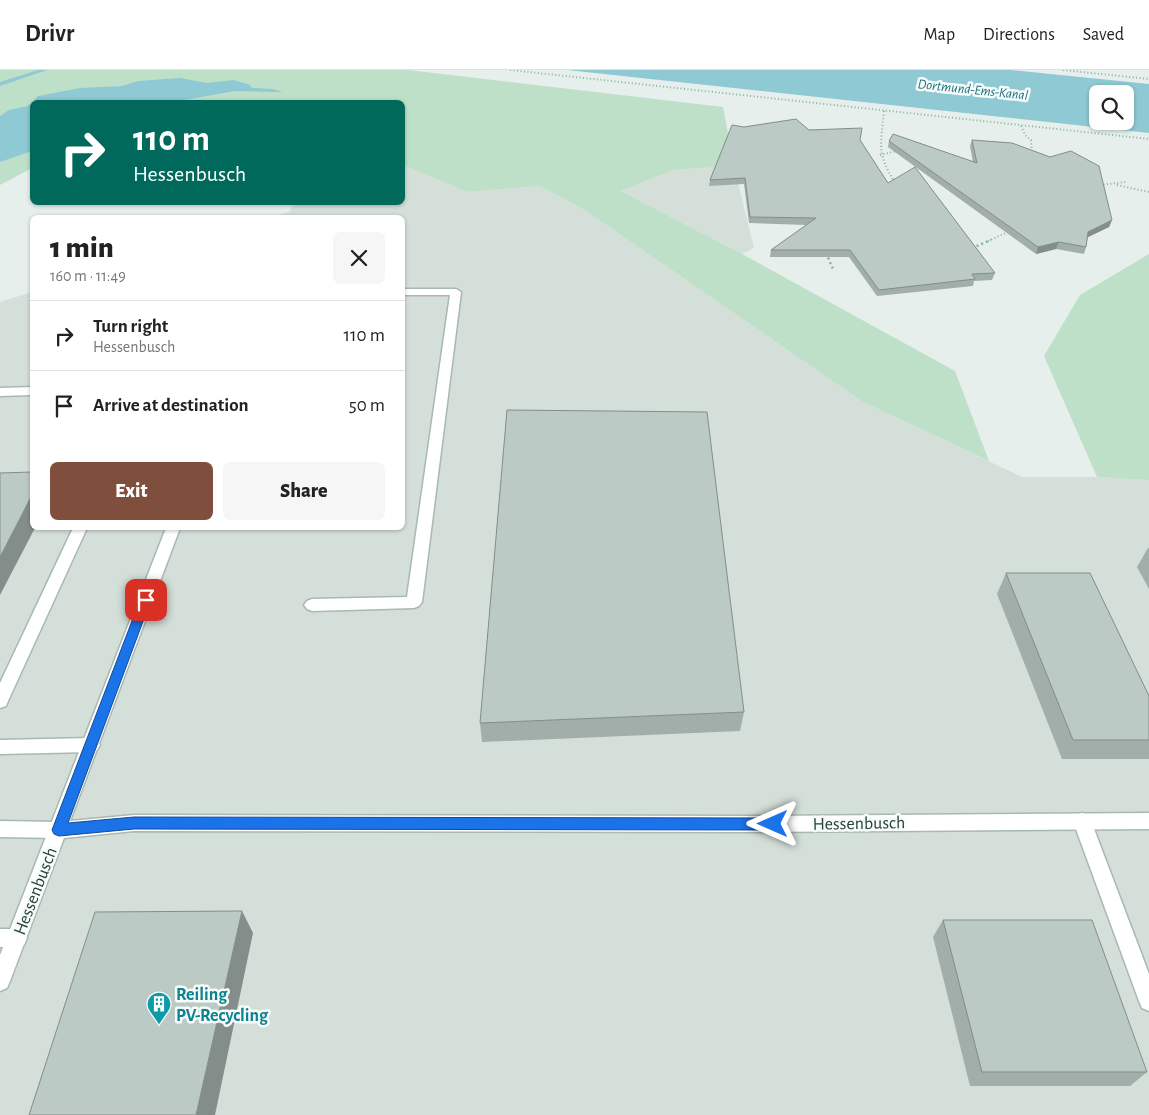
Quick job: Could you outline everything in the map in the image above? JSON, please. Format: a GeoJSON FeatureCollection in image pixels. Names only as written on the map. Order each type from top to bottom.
{"type":"FeatureCollection","features":[{"type":"Feature","properties":{"kind":"street"},"geometry":{"type":"LineString","coordinates":[[312,605],[414,602],[456,292],[405,292]]}},
{"type":"Feature","properties":{"kind":"street"},"geometry":{"type":"LineString","coordinates":[[0,392],[30,391]]}},
{"type":"Feature","properties":{"kind":"street"},"geometry":{"type":"LineString","coordinates":[[0,701],[79,530]]}},
{"type":"Feature","properties":{"kind":"street","name":"Hessenbusch"},"geometry":{"type":"LineString","coordinates":[[0,981],[8,938],[59,830],[172,530]]}},
{"type":"Feature","properties":{"kind":"street"},"geometry":{"type":"LineString","coordinates":[[0,747],[91,745]]}},
{"type":"Feature","properties":{"kind":"street"},"geometry":{"type":"LineString","coordinates":[[1082,821],[1149,1001]]}},
{"type":"Feature","properties":{"kind":"street","name":"Hessenbusch"},"geometry":{"type":"LineString","coordinates":[[59,830],[134,823],[753,824],[1149,821]]}},
{"type":"Feature","properties":{"kind":"street"},"geometry":{"type":"LineString","coordinates":[[0,829],[59,830]]}},
{"type":"Feature","properties":{"kind":"path"},"geometry":{"type":"LineString","coordinates":[[510,70],[1149,139]]}},
{"type":"Feature","properties":{"kind":"path"},"geometry":{"type":"LineString","coordinates":[[1062,70],[1149,79]]}},
{"type":"Feature","properties":{"kind":"path"},"geometry":{"type":"LineString","coordinates":[[884,111],[880,138],[880,155],[895,184]]}},
{"type":"Feature","properties":{"kind":"path"},"geometry":{"type":"LineString","coordinates":[[1022,126],[1025,135],[1031,140],[1032,153]]}},
{"type":"Feature","properties":{"kind":"path"},"geometry":{"type":"LineString","coordinates":[[880,155],[901,150]]}},
{"type":"Feature","properties":{"kind":"path"},"geometry":{"type":"LineString","coordinates":[[1098,180],[1098,185],[1126,182]]}},
{"type":"Feature","properties":{"kind":"path"},"geometry":{"type":"LineString","coordinates":[[1114,184],[1149,192]]}},
{"type":"Feature","properties":{"kind":"path"},"geometry":{"type":"LineString","coordinates":[[969,250],[1010,231],[1016,232]]}},
{"type":"Feature","properties":{"kind":"path"},"geometry":{"type":"LineString","coordinates":[[824,248],[833,269]]}},
{"type":"Feature","properties":{"kind":"shaded area"},"geometry":{"type":"Polygon","coordinates":[[[405,166],[467,192],[540,186],[586,211],[863,402],[1022,477],[1097,477],[1149,480],[1149,1115],[0,1115],[0,302],[30,293],[30,530],[405,530],[405,215],[278,215],[289,212],[293,205],[405,205],[405,166]]]}},
{"type":"Feature","properties":{"kind":"shaded area"},"geometry":{"type":"Polygon","coordinates":[[[734,166],[754,248],[742,254],[621,191],[673,170],[734,166]]]}},
{"type":"Feature","properties":{"kind":"green space"},"geometry":{"type":"Polygon","coordinates":[[[0,70],[408,70],[723,107],[734,166],[673,170],[621,191],[742,254],[955,371],[989,461],[863,402],[586,211],[540,186],[467,192],[405,166],[405,100],[30,100],[30,169],[0,185],[0,70]]]}},
{"type":"Feature","properties":{"kind":"green space"},"geometry":{"type":"Polygon","coordinates":[[[1149,254],[1149,480],[1097,477],[1044,356],[1080,295],[1149,254]]]}},
{"type":"Feature","properties":{"kind":"water","name":"Dortmund-Ems-Kanal"},"geometry":{"type":"Polygon","coordinates":[[[567,70],[1010,70],[1149,84],[1149,133],[1121,130],[1134,130],[1134,85],[1089,85],[1089,127],[567,70]]]}},
{"type":"Feature","properties":{"kind":"water"},"geometry":{"type":"Polygon","coordinates":[[[180,78],[207,83],[234,80],[250,85],[252,88],[272,89],[283,92],[235,91],[185,100],[34,100],[38,96],[80,88],[122,86],[138,81],[180,78]]]}},
{"type":"Feature","properties":{"kind":"water"},"geometry":{"type":"Polygon","coordinates":[[[30,104],[30,152],[0,162],[0,116],[9,110],[30,104]]]}},
{"type":"Feature","properties":{"kind":"building"},"geometry":{"type":"Polygon","coordinates":[[[796,119],[809,130],[862,128],[860,140],[888,183],[915,167],[995,273],[972,274],[975,279],[879,290],[850,250],[771,250],[816,218],[750,217],[745,178],[710,180],[732,125],[744,127],[796,119]]]}},
{"type":"Feature","properties":{"kind":"building"},"geometry":{"type":"Polygon","coordinates":[[[893,134],[977,163],[972,140],[1012,143],[1050,157],[1071,151],[1099,166],[1112,220],[1088,232],[1086,247],[1059,242],[1038,247],[889,141],[893,134]]]}},
{"type":"Feature","properties":{"kind":"building"},"geometry":{"type":"Polygon","coordinates":[[[507,410],[707,412],[744,712],[480,723],[507,410]]]}},
{"type":"Feature","properties":{"kind":"building"},"geometry":{"type":"Polygon","coordinates":[[[30,472],[30,499],[0,557],[0,473],[30,472]]]}},
{"type":"Feature","properties":{"kind":"building"},"geometry":{"type":"Polygon","coordinates":[[[1006,573],[1090,573],[1149,696],[1149,740],[1073,740],[1006,573]]]}},
{"type":"Feature","properties":{"kind":"building","name":"Reiling PV-Recycling"},"geometry":{"type":"Polygon","coordinates":[[[242,911],[196,1115],[29,1115],[95,912],[242,911]]]}},
{"type":"Feature","properties":{"kind":"building"},"geometry":{"type":"Polygon","coordinates":[[[943,920],[1092,920],[1147,1072],[982,1072],[943,920]]]}},
{"type":"Feature","properties":{"kind":"waterway"},"geometry":{"type":"LineString","coordinates":[[0,84],[44,70]]}},
{"type":"Feature","properties":{"kind":"place","name":"Reiling PV-Recycling"},"geometry":{"type":"Point","coordinates":[159,1025]}},
{"type":"Feature","properties":{"kind":"route"},"geometry":{"type":"LineString","coordinates":[[146,600],[59,830],[134,823],[773,824]]}}]}
